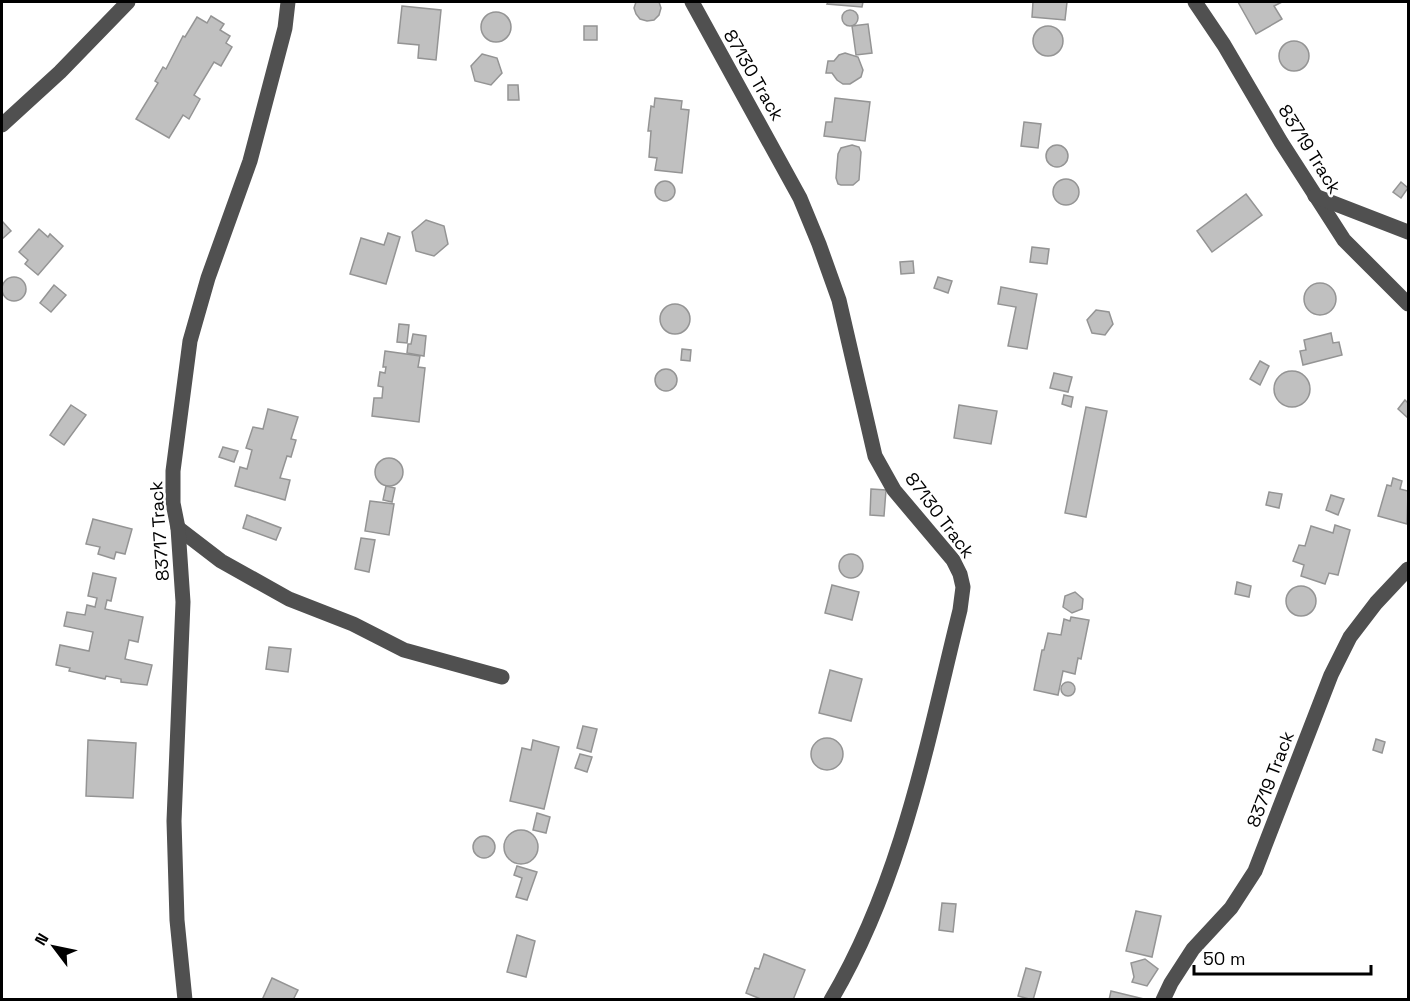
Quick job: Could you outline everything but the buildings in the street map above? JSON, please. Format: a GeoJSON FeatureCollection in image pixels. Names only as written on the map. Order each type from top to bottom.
{"type":"FeatureCollection","features":[{"type":"Feature","properties":{"kind":"street"},"geometry":{"type":"LineString","coordinates":[[2,125],[60,72],[128,2]]}},
{"type":"Feature","properties":{"kind":"street","name":"83717 Track"},"geometry":{"type":"LineString","coordinates":[[185,999],[177,920],[174,821],[184,626],[178,528],[173,503],[173,471],[190,341],[208,278],[250,161],[285,28],[288,2]]}},
{"type":"Feature","properties":{"kind":"street","name":"87130 Track"},"geometry":{"type":"LineString","coordinates":[[692,2],[800,198],[819,244],[839,300],[875,456],[894,490],[953,560],[963,587],[960,610],[898,852],[874,914],[831,999]]}},
{"type":"Feature","properties":{"kind":"street","name":"83719 Track"},"geometry":{"type":"LineString","coordinates":[[1195,2],[1344,240],[1408,304]]}},
{"type":"Feature","properties":{"kind":"street"},"geometry":{"type":"LineString","coordinates":[[1315,196],[1408,232]]}},
{"type":"Feature","properties":{"kind":"street"},"geometry":{"type":"LineString","coordinates":[[178,528],[221,561],[289,599],[353,624],[404,650],[502,677]]}},
{"type":"Feature","properties":{"kind":"street","name":"83719 Track"},"geometry":{"type":"LineString","coordinates":[[1163,999],[1193,949],[1231,908],[1256,871],[1331,675],[1350,637],[1376,603],[1408,569]]}}]}
